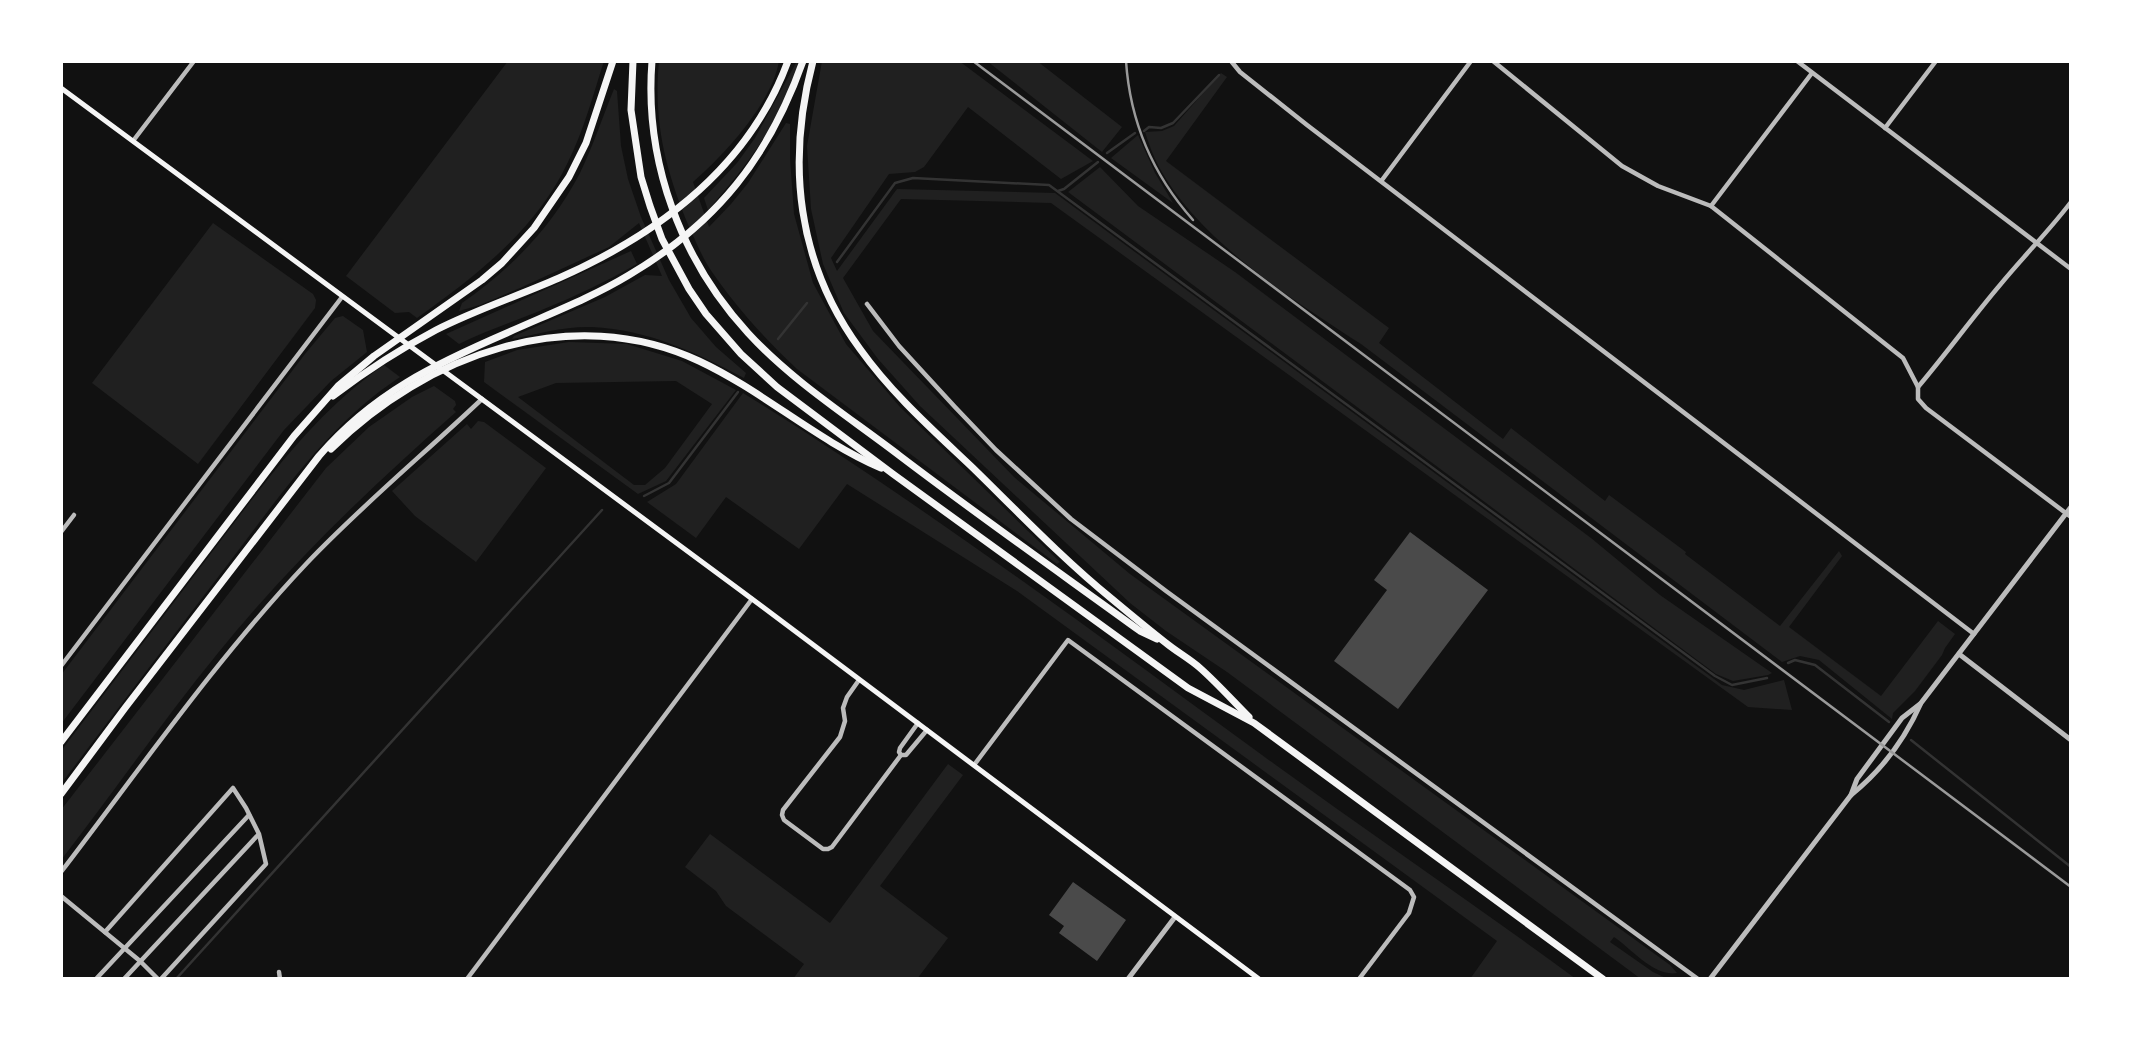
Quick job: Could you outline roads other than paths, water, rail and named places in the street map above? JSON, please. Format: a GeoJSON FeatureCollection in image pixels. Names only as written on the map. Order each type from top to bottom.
{"type":"FeatureCollection","features":[{"type":"Feature","properties":{"kind":"highway"},"geometry":{"type":"LineString","coordinates":[[61,742],[294,436],[338,386],[374,356],[465,293],[502,263],[534,228],[569,177],[586,143],[612,61]]}},
{"type":"Feature","properties":{"kind":"highway"},"geometry":{"type":"LineString","coordinates":[[633,61],[631,110],[641,177],[662,239],[689,289],[721,332],[757,369],[893,474],[1188,688],[1254,723],[1603,979]]}},
{"type":"Feature","properties":{"kind":"highway"},"geometry":{"type":"LineString","coordinates":[[652,61],[651,119],[663,183],[697,264],[723,304],[749,334],[794,375],[951,494],[1140,631],[1167,644]]}},
{"type":"Feature","properties":{"kind":"highway"},"geometry":{"type":"LineString","coordinates":[[323,403],[383,361],[438,329],[570,273],[654,228],[697,193],[724,165],[752,129],[778,85],[788,61]]}},
{"type":"Feature","properties":{"kind":"highway"},"geometry":{"type":"LineString","coordinates":[[61,794],[308,471],[337,443],[429,368],[572,304],[664,253],[726,198],[760,154],[784,109],[803,61]]}},
{"type":"Feature","properties":{"kind":"highway"},"geometry":{"type":"LineString","coordinates":[[813,61],[800,131],[799,194],[813,257],[830,300],[860,351],[918,416],[1059,552],[1167,644],[1200,667],[1254,723]]}},
{"type":"Feature","properties":{"kind":"highway"},"geometry":{"type":"LineString","coordinates":[[410,384],[471,358],[516,343],[586,334],[615,336],[676,351],[701,362],[744,385],[855,457],[893,474]]}},
{"type":"Feature","properties":{"kind":"main road"},"geometry":{"type":"LineString","coordinates":[[61,88],[752,599],[1259,979]]}},
{"type":"Feature","properties":{"kind":"street"},"geometry":{"type":"LineString","coordinates":[[133,141],[194,61]]}},
{"type":"Feature","properties":{"kind":"street"},"geometry":{"type":"LineString","coordinates":[[1231,61],[1240,72],[1973,634]]}},
{"type":"Feature","properties":{"kind":"street"},"geometry":{"type":"LineString","coordinates":[[1382,180],[1471,61]]}},
{"type":"Feature","properties":{"kind":"street"},"geometry":{"type":"LineString","coordinates":[[1493,61],[1622,166],[1658,186],[1711,206],[1903,358],[1917,387],[1918,399],[1926,408],[2068,515]]}},
{"type":"Feature","properties":{"kind":"street"},"geometry":{"type":"LineString","coordinates":[[1797,61],[2071,269]]}},
{"type":"Feature","properties":{"kind":"street"},"geometry":{"type":"LineString","coordinates":[[1885,128],[1936,61]]}},
{"type":"Feature","properties":{"kind":"street"},"geometry":{"type":"LineString","coordinates":[[1711,206],[1812,73]]}},
{"type":"Feature","properties":{"kind":"street"},"geometry":{"type":"LineString","coordinates":[[1917,387],[2071,202]]}},
{"type":"Feature","properties":{"kind":"street"},"geometry":{"type":"LineString","coordinates":[[61,666],[342,297]]}},
{"type":"Feature","properties":{"kind":"street"},"geometry":{"type":"LineString","coordinates":[[867,304],[899,346],[996,450],[1071,519],[1699,979]]}},
{"type":"Feature","properties":{"kind":"street"},"geometry":{"type":"LineString","coordinates":[[61,872],[261,614],[367,503],[482,399]]}},
{"type":"Feature","properties":{"kind":"street"},"geometry":{"type":"LineString","coordinates":[[1851,795],[1857,779],[1902,718],[1921,703],[2068,515],[2071,507]]}},
{"type":"Feature","properties":{"kind":"street"},"geometry":{"type":"LineString","coordinates":[[61,532],[74,515]]}},
{"type":"Feature","properties":{"kind":"street"},"geometry":{"type":"LineString","coordinates":[[467,979],[752,599]]}},
{"type":"Feature","properties":{"kind":"street"},"geometry":{"type":"LineString","coordinates":[[974,765],[1068,640],[1405,887],[1414,897],[1413,905],[1359,979]]}},
{"type":"Feature","properties":{"kind":"street"},"geometry":{"type":"LineString","coordinates":[[1959,654],[2071,740]]}},
{"type":"Feature","properties":{"kind":"street"},"geometry":{"type":"LineString","coordinates":[[859,680],[843,708],[845,721],[840,737],[783,810],[784,820],[823,849],[832,847],[901,755],[906,755],[926,730]]}},
{"type":"Feature","properties":{"kind":"street"},"geometry":{"type":"LineString","coordinates":[[1710,979],[1851,795],[1891,753],[1912,725],[1921,703]]}},
{"type":"Feature","properties":{"kind":"street"},"geometry":{"type":"LineString","coordinates":[[901,755],[900,748],[918,723]]}},
{"type":"Feature","properties":{"kind":"street"},"geometry":{"type":"LineString","coordinates":[[61,896],[159,979],[266,864],[259,834],[233,788],[105,932]]}},
{"type":"Feature","properties":{"kind":"street"},"geometry":{"type":"LineString","coordinates":[[96,979],[249,815]]}},
{"type":"Feature","properties":{"kind":"street"},"geometry":{"type":"LineString","coordinates":[[124,979],[259,834]]}},
{"type":"Feature","properties":{"kind":"street"},"geometry":{"type":"LineString","coordinates":[[1128,979],[1175,917]]}},
{"type":"Feature","properties":{"kind":"street"},"geometry":{"type":"LineString","coordinates":[[279,972],[280,979]]}},
{"type":"Feature","properties":{"kind":"waterway"},"geometry":{"type":"LineString","coordinates":[[1144,131],[1149,127],[1161,128],[1173,123],[1219,75]]}},
{"type":"Feature","properties":{"kind":"waterway"},"geometry":{"type":"LineString","coordinates":[[1107,153],[1135,133]]}},
{"type":"Feature","properties":{"kind":"waterway"},"geometry":{"type":"LineString","coordinates":[[1058,191],[1098,162]]}},
{"type":"Feature","properties":{"kind":"waterway"},"geometry":{"type":"LineString","coordinates":[[837,262],[895,183],[913,178],[1049,185],[1715,676],[1732,685],[1767,678]]}},
{"type":"Feature","properties":{"kind":"waterway"},"geometry":{"type":"LineString","coordinates":[[778,339],[807,303]]}},
{"type":"Feature","properties":{"kind":"waterway"},"geometry":{"type":"LineString","coordinates":[[644,496],[669,483],[738,392]]}},
{"type":"Feature","properties":{"kind":"waterway"},"geometry":{"type":"LineString","coordinates":[[176,979],[602,510]]}},
{"type":"Feature","properties":{"kind":"waterway"},"geometry":{"type":"LineString","coordinates":[[1788,663],[1795,660],[1815,665],[1889,722]]}},
{"type":"Feature","properties":{"kind":"waterway"},"geometry":{"type":"LineString","coordinates":[[1911,740],[2071,867]]}},
{"type":"Feature","properties":{"kind":"railway"},"geometry":{"type":"LineString","coordinates":[[973,61],[2071,887]]}},
{"type":"Feature","properties":{"kind":"railway"},"geometry":{"type":"LineString","coordinates":[[1126,61],[1133,105],[1146,146],[1166,185],[1193,220]]}}]}
